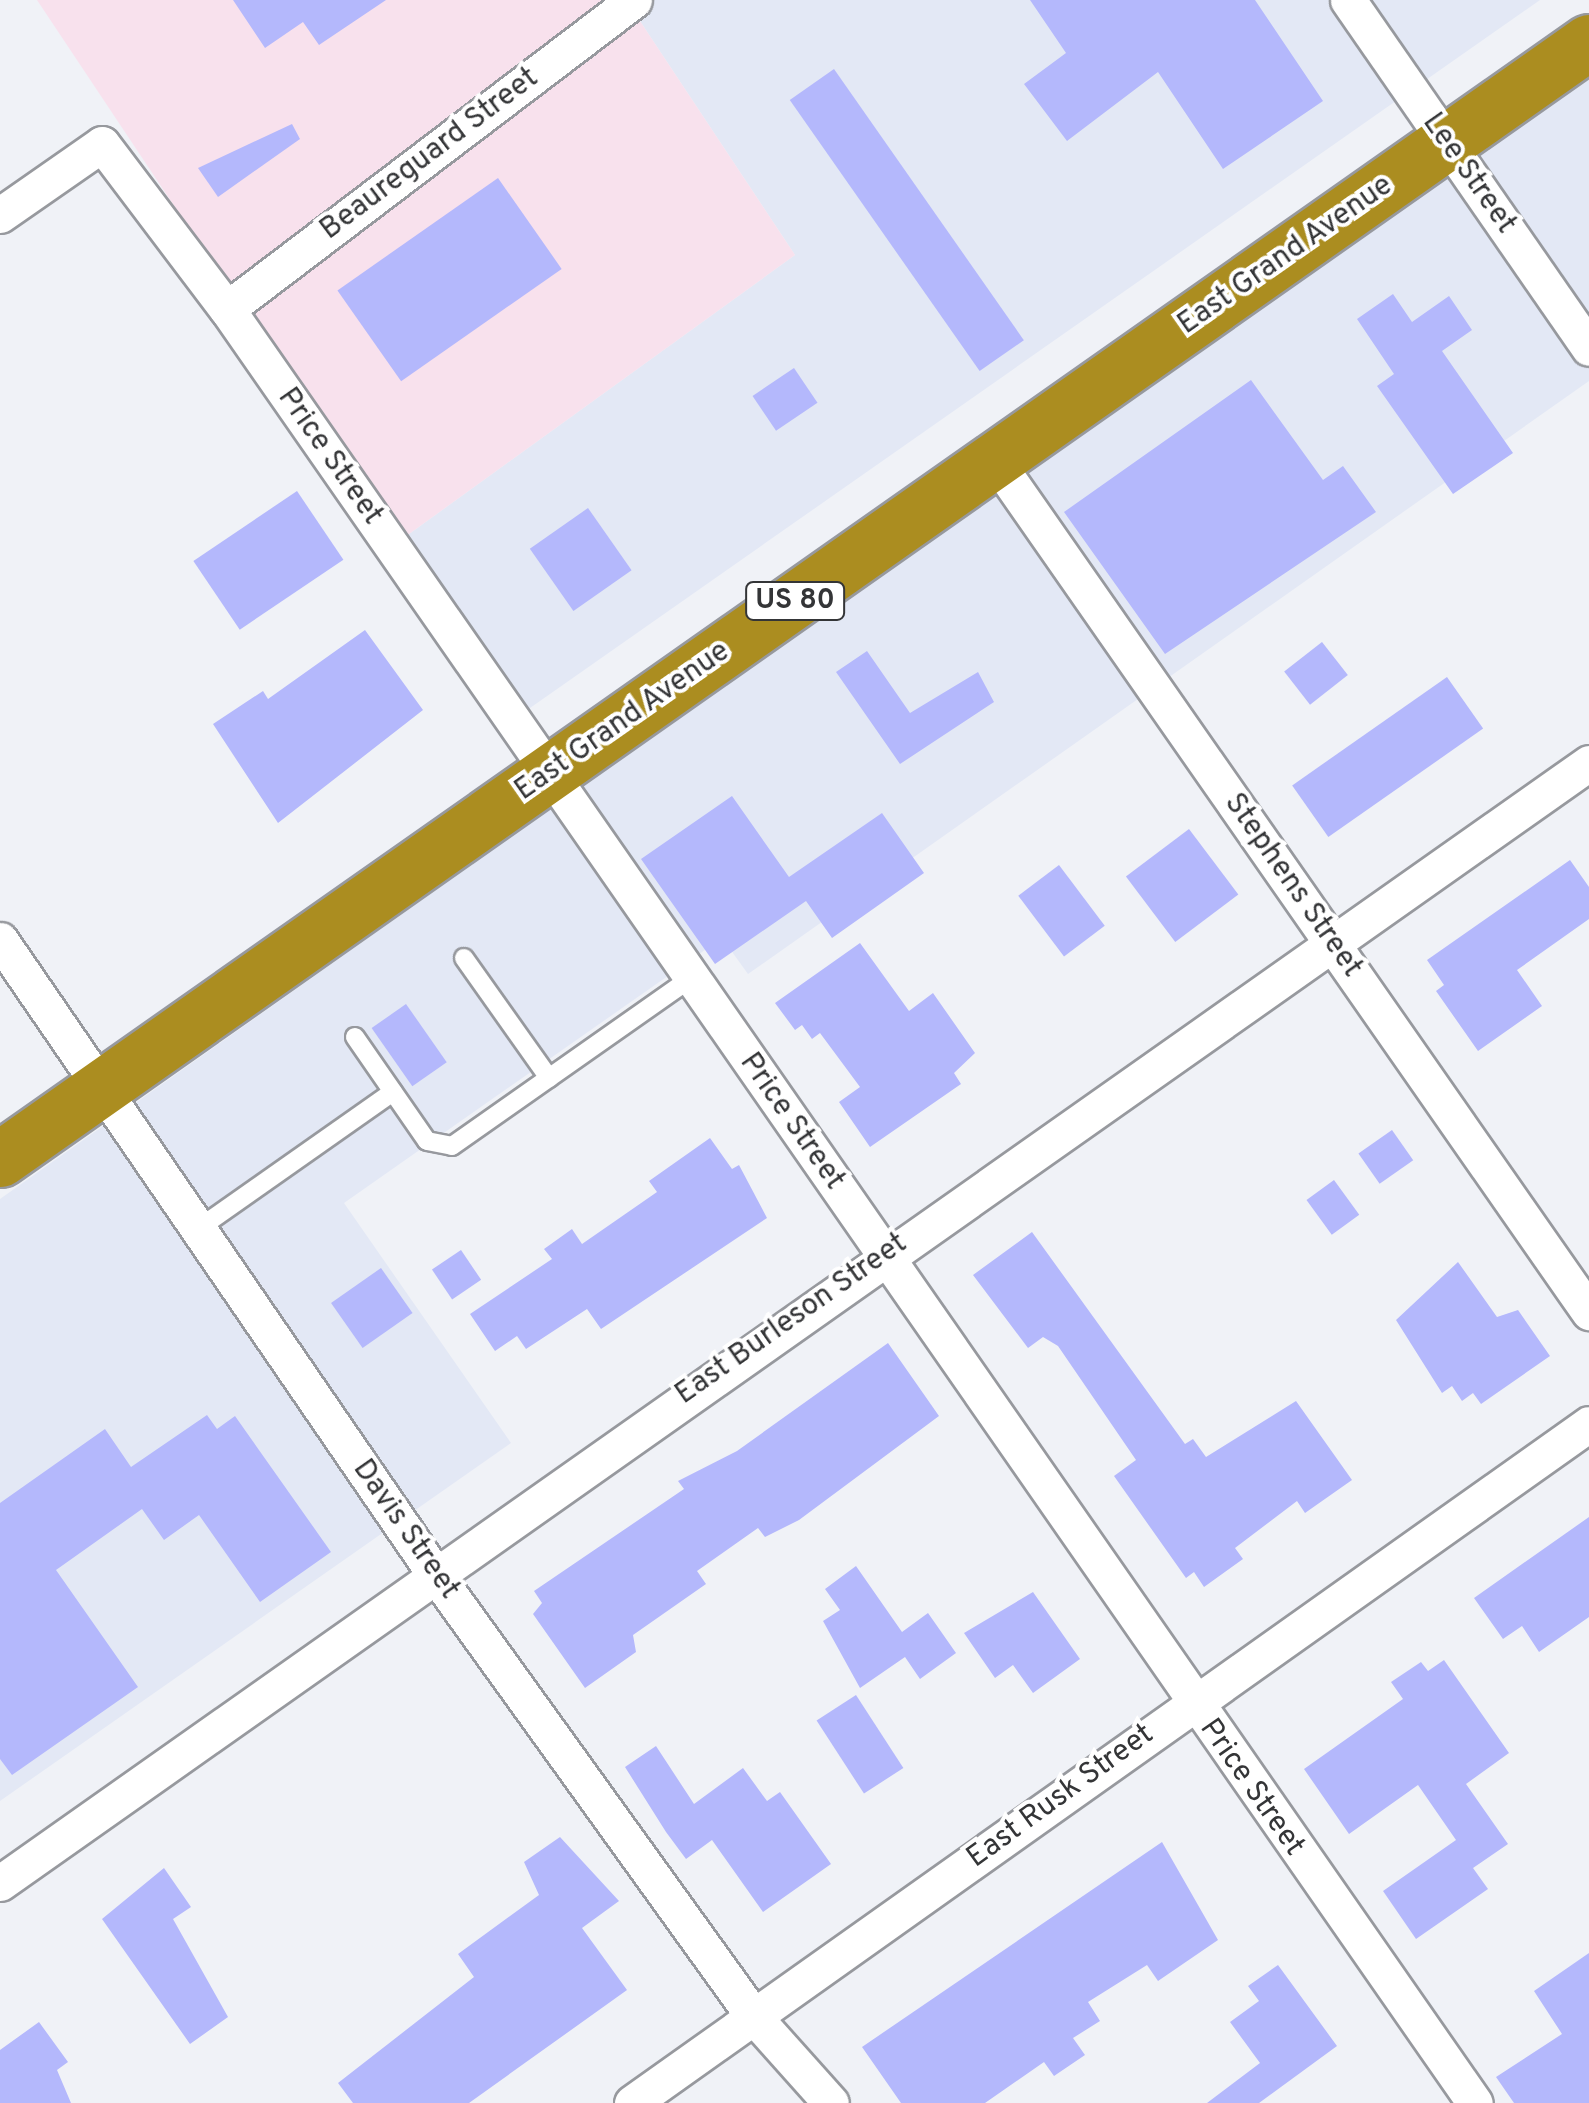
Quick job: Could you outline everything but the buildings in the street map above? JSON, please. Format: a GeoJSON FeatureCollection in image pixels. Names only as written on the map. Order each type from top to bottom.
{"type":"FeatureCollection","features":[{"type":"Feature","properties":{"kind":"highway","name":"East Grand Avenue"},"geometry":{"type":"LineString","coordinates":[[0,1159],[1589,42]]}},
{"type":"Feature","properties":{"kind":"street","name":"Beaureguard Street"},"geometry":{"type":"LineString","coordinates":[[227,309],[634,0]]}},
{"type":"Feature","properties":{"kind":"street","name":"Lee Street"},"geometry":{"type":"LineString","coordinates":[[1348,0],[1589,348]]}},
{"type":"Feature","properties":{"kind":"street","name":"Price Street"},"geometry":{"type":"LineString","coordinates":[[0,215],[102,144],[227,309],[1190,1704],[1475,2103]]}},
{"type":"Feature","properties":{"kind":"street","name":"Stephens Street"},"geometry":{"type":"LineString","coordinates":[[995,460],[1589,1312]]}},
{"type":"Feature","properties":{"kind":"street","name":"East Burleson Street"},"geometry":{"type":"LineString","coordinates":[[0,1884],[883,1254],[1333,945],[1589,763]]}},
{"type":"Feature","properties":{"kind":"street","name":"Davis Street"},"geometry":{"type":"LineString","coordinates":[[0,940],[435,1574],[754,2017],[832,2103]]}},
{"type":"Feature","properties":{"kind":"street","name":"East Rusk Street"},"geometry":{"type":"LineString","coordinates":[[632,2103],[1589,1424]]}},
{"type":"Feature","properties":{"kind":"lane"},"geometry":{"type":"LineString","coordinates":[[464,958],[549,1078]]}},
{"type":"Feature","properties":{"kind":"lane"},"geometry":{"type":"LineString","coordinates":[[355,1038],[427,1141],[452,1146],[691,978]]}},
{"type":"Feature","properties":{"kind":"lane"},"geometry":{"type":"LineString","coordinates":[[198,1229],[393,1092]]}},
{"type":"Feature","properties":{"kind":"shaded area"},"geometry":{"type":"Polygon","coordinates":[[[37,0],[626,0],[795,255],[398,542],[37,0]]]}},
{"type":"Feature","properties":{"kind":"shaded area"},"geometry":{"type":"Polygon","coordinates":[[[626,0],[1540,0],[520,715],[398,542],[795,255],[626,0]]]}},
{"type":"Feature","properties":{"kind":"shaded area"},"geometry":{"type":"Polygon","coordinates":[[[1589,72],[1589,381],[748,974],[722,938],[344,1203],[511,1443],[0,1801],[0,1199],[1589,72]]]}}]}
